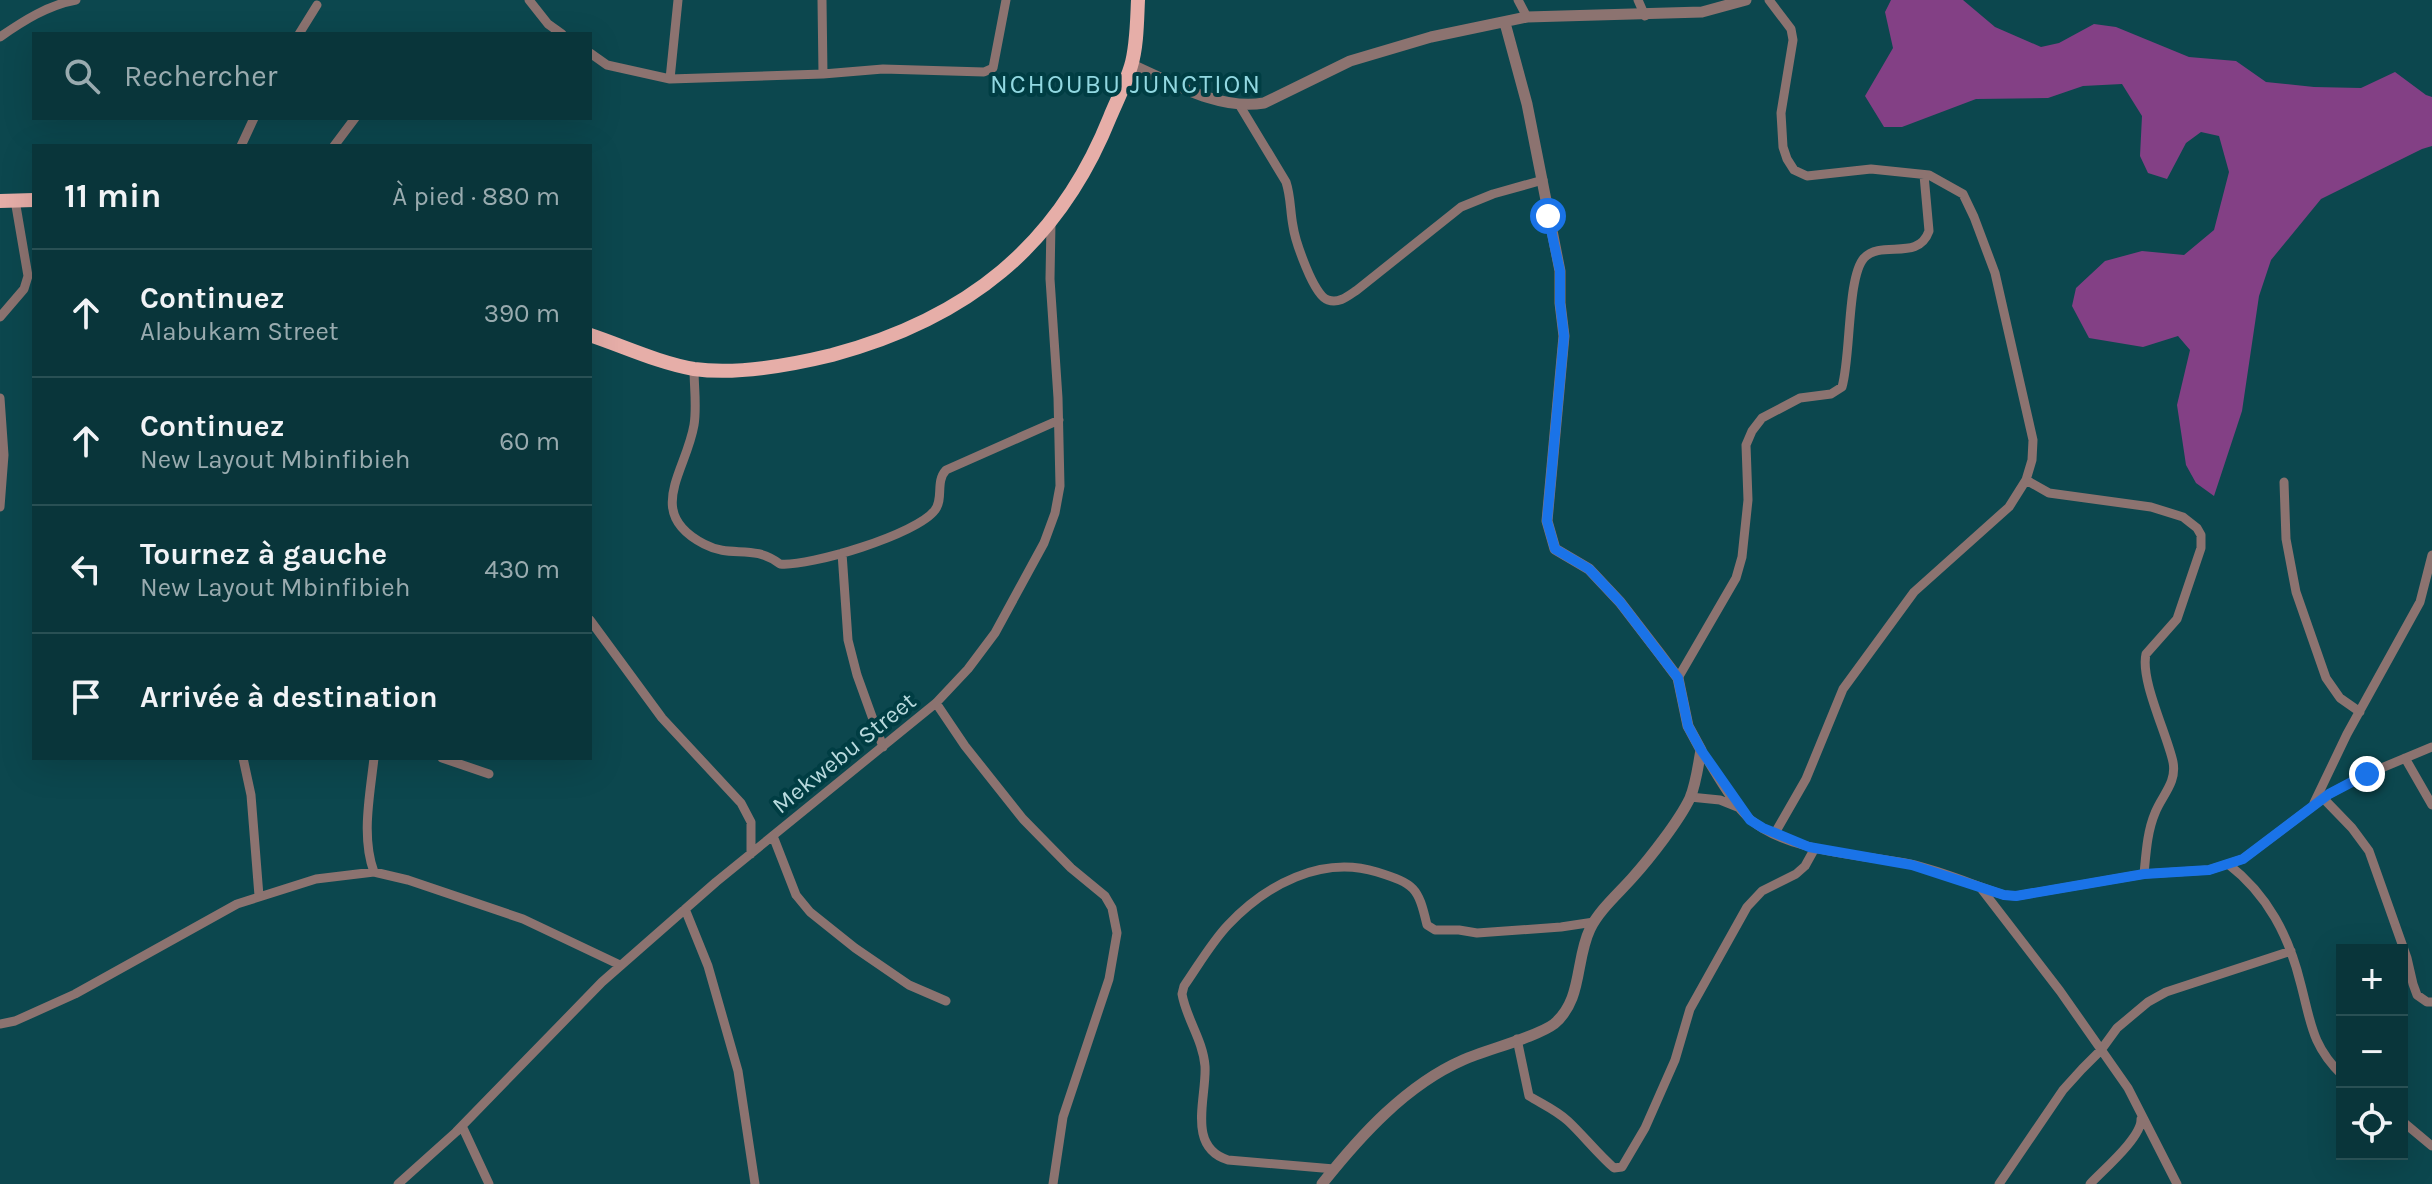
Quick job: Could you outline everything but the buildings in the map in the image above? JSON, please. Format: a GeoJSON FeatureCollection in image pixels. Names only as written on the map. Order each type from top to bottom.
{"type":"FeatureCollection","features":[{"type":"Feature","properties":{"kind":"highway"},"geometry":{"type":"LineString","coordinates":[[592,336],[694,369],[758,369],[794,364],[887,339],[926,322],[999,275],[1051,223],[1094,157],[1132,65],[1138,0]]}},
{"type":"Feature","properties":{"kind":"highway"},"geometry":{"type":"LineString","coordinates":[[8,201],[32,200]]}},
{"type":"Feature","properties":{"kind":"street"},"geometry":{"type":"LineString","coordinates":[[0,37],[27,19],[63,2],[76,0]]}},
{"type":"Feature","properties":{"kind":"street"},"geometry":{"type":"LineString","coordinates":[[529,0],[548,24],[559,32]]}},
{"type":"Feature","properties":{"kind":"street"},"geometry":{"type":"LineString","coordinates":[[670,79],[678,0]]}},
{"type":"Feature","properties":{"kind":"street"},"geometry":{"type":"LineString","coordinates":[[822,0],[823,74]]}},
{"type":"Feature","properties":{"kind":"street"},"geometry":{"type":"LineString","coordinates":[[592,54],[607,65],[670,79],[883,69],[984,72],[993,68],[997,57],[1006,0]]}},
{"type":"Feature","properties":{"kind":"street"},"geometry":{"type":"LineString","coordinates":[[1518,0],[1527,17]]}},
{"type":"Feature","properties":{"kind":"street"},"geometry":{"type":"LineString","coordinates":[[1638,0],[1645,16]]}},
{"type":"Feature","properties":{"kind":"street"},"geometry":{"type":"LineString","coordinates":[[1132,65],[1186,89],[1240,106],[1264,103],[1350,61],[1431,37],[1527,17],[1702,12],[1746,0]]}},
{"type":"Feature","properties":{"kind":"street"},"geometry":{"type":"LineString","coordinates":[[1769,0],[1791,29],[1793,40],[1781,113],[1783,147],[1794,170],[1807,176],[1871,169],[1924,175],[1963,194],[1995,273],[2033,440],[2032,460],[2026,480],[2009,507],[1914,592],[1843,689],[1806,779],[1775,833]]}},
{"type":"Feature","properties":{"kind":"street"},"geometry":{"type":"LineString","coordinates":[[300,32],[317,5]]}},
{"type":"Feature","properties":{"kind":"street"},"geometry":{"type":"LineString","coordinates":[[1505,23],[1527,104],[1560,271],[1564,336],[1547,521],[1555,549],[1589,569],[1620,602],[1678,678],[1688,726],[1750,820],[1815,848],[1912,865],[2004,895],[2026,895],[2144,874],[2209,870],[2228,864],[2252,854],[2323,798],[2367,774],[2432,747]]}},
{"type":"Feature","properties":{"kind":"street"},"geometry":{"type":"LineString","coordinates":[[1240,106],[1286,182],[1293,227],[1305,263],[1322,298],[1328,301],[1339,301],[1357,290],[1461,207],[1543,180]]}},
{"type":"Feature","properties":{"kind":"street"},"geometry":{"type":"LineString","coordinates":[[242,144],[253,120]]}},
{"type":"Feature","properties":{"kind":"street"},"geometry":{"type":"LineString","coordinates":[[336,144],[354,120]]}},
{"type":"Feature","properties":{"kind":"street"},"geometry":{"type":"LineString","coordinates":[[1678,678],[1736,578],[1742,557],[1748,500],[1746,445],[1752,431],[1762,418],[1800,398],[1831,394],[1842,387],[1849,357],[1855,273],[1872,252],[1916,247],[1926,238],[1929,231],[1924,175]]}},
{"type":"Feature","properties":{"kind":"street"},"geometry":{"type":"LineString","coordinates":[[0,317],[27,283],[8,201]]}},
{"type":"Feature","properties":{"kind":"street","name":"Mekwebu Street"},"geometry":{"type":"LineString","coordinates":[[398,1184],[462,1126],[620,965],[936,703],[968,669],[995,633],[1044,543],[1055,513],[1060,486],[1050,279],[1051,223]]}},
{"type":"Feature","properties":{"kind":"street"},"geometry":{"type":"LineString","coordinates":[[694,369],[694,423],[672,495],[675,521],[683,531],[721,551],[762,552],[780,564],[815,560],[890,537],[930,515],[939,501],[940,480],[946,470],[1059,420]]}},
{"type":"Feature","properties":{"kind":"street"},"geometry":{"type":"LineString","coordinates":[[0,398],[4,455],[0,507]]}},
{"type":"Feature","properties":{"kind":"street"},"geometry":{"type":"LineString","coordinates":[[2026,480],[2049,493],[2151,507],[2183,517],[2201,535],[2201,548],[2177,619],[2146,654],[2149,683],[2173,764],[2173,779],[2155,812],[2144,874]]}},
{"type":"Feature","properties":{"kind":"street"},"geometry":{"type":"LineString","coordinates":[[2284,482],[2286,539],[2296,592],[2326,678],[2340,698],[2360,712]]}},
{"type":"Feature","properties":{"kind":"street"},"geometry":{"type":"LineString","coordinates":[[842,553],[848,640],[883,747]]}},
{"type":"Feature","properties":{"kind":"street"},"geometry":{"type":"LineString","coordinates":[[2313,806],[2420,602],[2432,555]]}},
{"type":"Feature","properties":{"kind":"street"},"geometry":{"type":"LineString","coordinates":[[592,623],[662,718],[741,803],[751,822],[751,854]]}},
{"type":"Feature","properties":{"kind":"street"},"geometry":{"type":"LineString","coordinates":[[936,703],[965,746],[1023,819],[1071,868],[1105,896],[1112,908],[1117,933],[1109,979],[1063,1117],[1053,1184]]}},
{"type":"Feature","properties":{"kind":"street"},"geometry":{"type":"LineString","coordinates":[[1322,1184],[1371,1126],[1422,1086],[1460,1061],[1553,1025],[1571,1003],[1583,947],[1594,922],[1638,872],[1690,797],[1701,750]]}},
{"type":"Feature","properties":{"kind":"street"},"geometry":{"type":"LineString","coordinates":[[2405,758],[2432,805]]}},
{"type":"Feature","properties":{"kind":"street"},"geometry":{"type":"LineString","coordinates":[[243,760],[251,795],[259,896]]}},
{"type":"Feature","properties":{"kind":"street"},"geometry":{"type":"LineString","coordinates":[[374,760],[368,808],[368,855],[374,872]]}},
{"type":"Feature","properties":{"kind":"street"},"geometry":{"type":"LineString","coordinates":[[448,760],[489,774]]}},
{"type":"Feature","properties":{"kind":"street"},"geometry":{"type":"LineString","coordinates":[[1690,797],[1720,800],[1740,808]]}},
{"type":"Feature","properties":{"kind":"street"},"geometry":{"type":"LineString","coordinates":[[2323,798],[2369,851],[2417,995],[2432,1002]]}},
{"type":"Feature","properties":{"kind":"street"},"geometry":{"type":"LineString","coordinates":[[773,836],[796,895],[810,912],[909,985],[946,1001]]}},
{"type":"Feature","properties":{"kind":"street"},"geometry":{"type":"LineString","coordinates":[[1517,1039],[1529,1096],[1545,1103],[1568,1121],[1614,1168],[1622,1167],[1645,1128],[1675,1060],[1690,1009],[1747,907],[1756,895],[1796,874],[1805,866],[1815,848]]}},
{"type":"Feature","properties":{"kind":"street"},"geometry":{"type":"LineString","coordinates":[[2228,864],[2249,881],[2264,899],[2291,951],[2317,1045],[2336,1068]]}},
{"type":"Feature","properties":{"kind":"street"},"geometry":{"type":"LineString","coordinates":[[1334,1169],[1228,1160],[1209,1150],[1201,1118],[1205,1065],[1182,994],[1184,986],[1226,927],[1281,882],[1331,867],[1367,869],[1401,879],[1419,895],[1427,925],[1435,930],[1477,933],[1594,922]]}},
{"type":"Feature","properties":{"kind":"street"},"geometry":{"type":"LineString","coordinates":[[0,1024],[15,1021],[75,994],[237,904],[316,879],[374,872],[408,880],[523,919],[620,965]]}},
{"type":"Feature","properties":{"kind":"street"},"geometry":{"type":"LineString","coordinates":[[1980,887],[2060,991],[2128,1088],[2177,1184]]}},
{"type":"Feature","properties":{"kind":"street"},"geometry":{"type":"LineString","coordinates":[[685,909],[708,966],[738,1071],[755,1184]]}},
{"type":"Feature","properties":{"kind":"street"},"geometry":{"type":"LineString","coordinates":[[1999,1184],[2063,1090],[2117,1028],[2157,997],[2291,951]]}},
{"type":"Feature","properties":{"kind":"street"},"geometry":{"type":"LineString","coordinates":[[2090,1184],[2134,1137],[2141,1126],[2141,1117]]}},
{"type":"Feature","properties":{"kind":"street"},"geometry":{"type":"LineString","coordinates":[[462,1126],[489,1184]]}},
{"type":"Feature","properties":{"kind":"street"},"geometry":{"type":"LineString","coordinates":[[2408,1126],[2432,1146]]}},
{"type":"Feature","properties":{"kind":"shaded area"},"geometry":{"type":"Polygon","coordinates":[[[1891,0],[1963,0],[1995,27],[2041,47],[2059,43],[2094,24],[2116,27],[2189,57],[2236,61],[2266,82],[2361,88],[2395,72],[2432,97],[2432,146],[2321,199],[2271,260],[2259,296],[2242,411],[2214,496],[2196,483],[2186,465],[2177,405],[2190,350],[2178,336],[2143,347],[2089,338],[2072,306],[2076,288],[2105,261],[2142,251],[2184,255],[2214,230],[2229,172],[2219,136],[2201,132],[2186,143],[2167,179],[2148,173],[2140,156],[2142,116],[2122,84],[2083,86],[2048,98],[1976,99],[1902,127],[1884,127],[1865,96],[1893,48],[1885,12],[1891,0]]]}},
{"type":"Feature","properties":{"kind":"district","name":"NCHOUBU JUNCTION"},"geometry":{"type":"Point","coordinates":[1126,84]}},
{"type":"Feature","properties":{"kind":"route"},"geometry":{"type":"LineString","coordinates":[[1548,216],[1560,271],[1564,336],[1547,521],[1555,549],[1589,569],[1620,602],[1678,678],[1688,726],[1750,820],[1809,847],[1912,865],[2004,895],[2016,896],[2144,874],[2209,870],[2243,859],[2329,794],[2367,774]]}}]}
